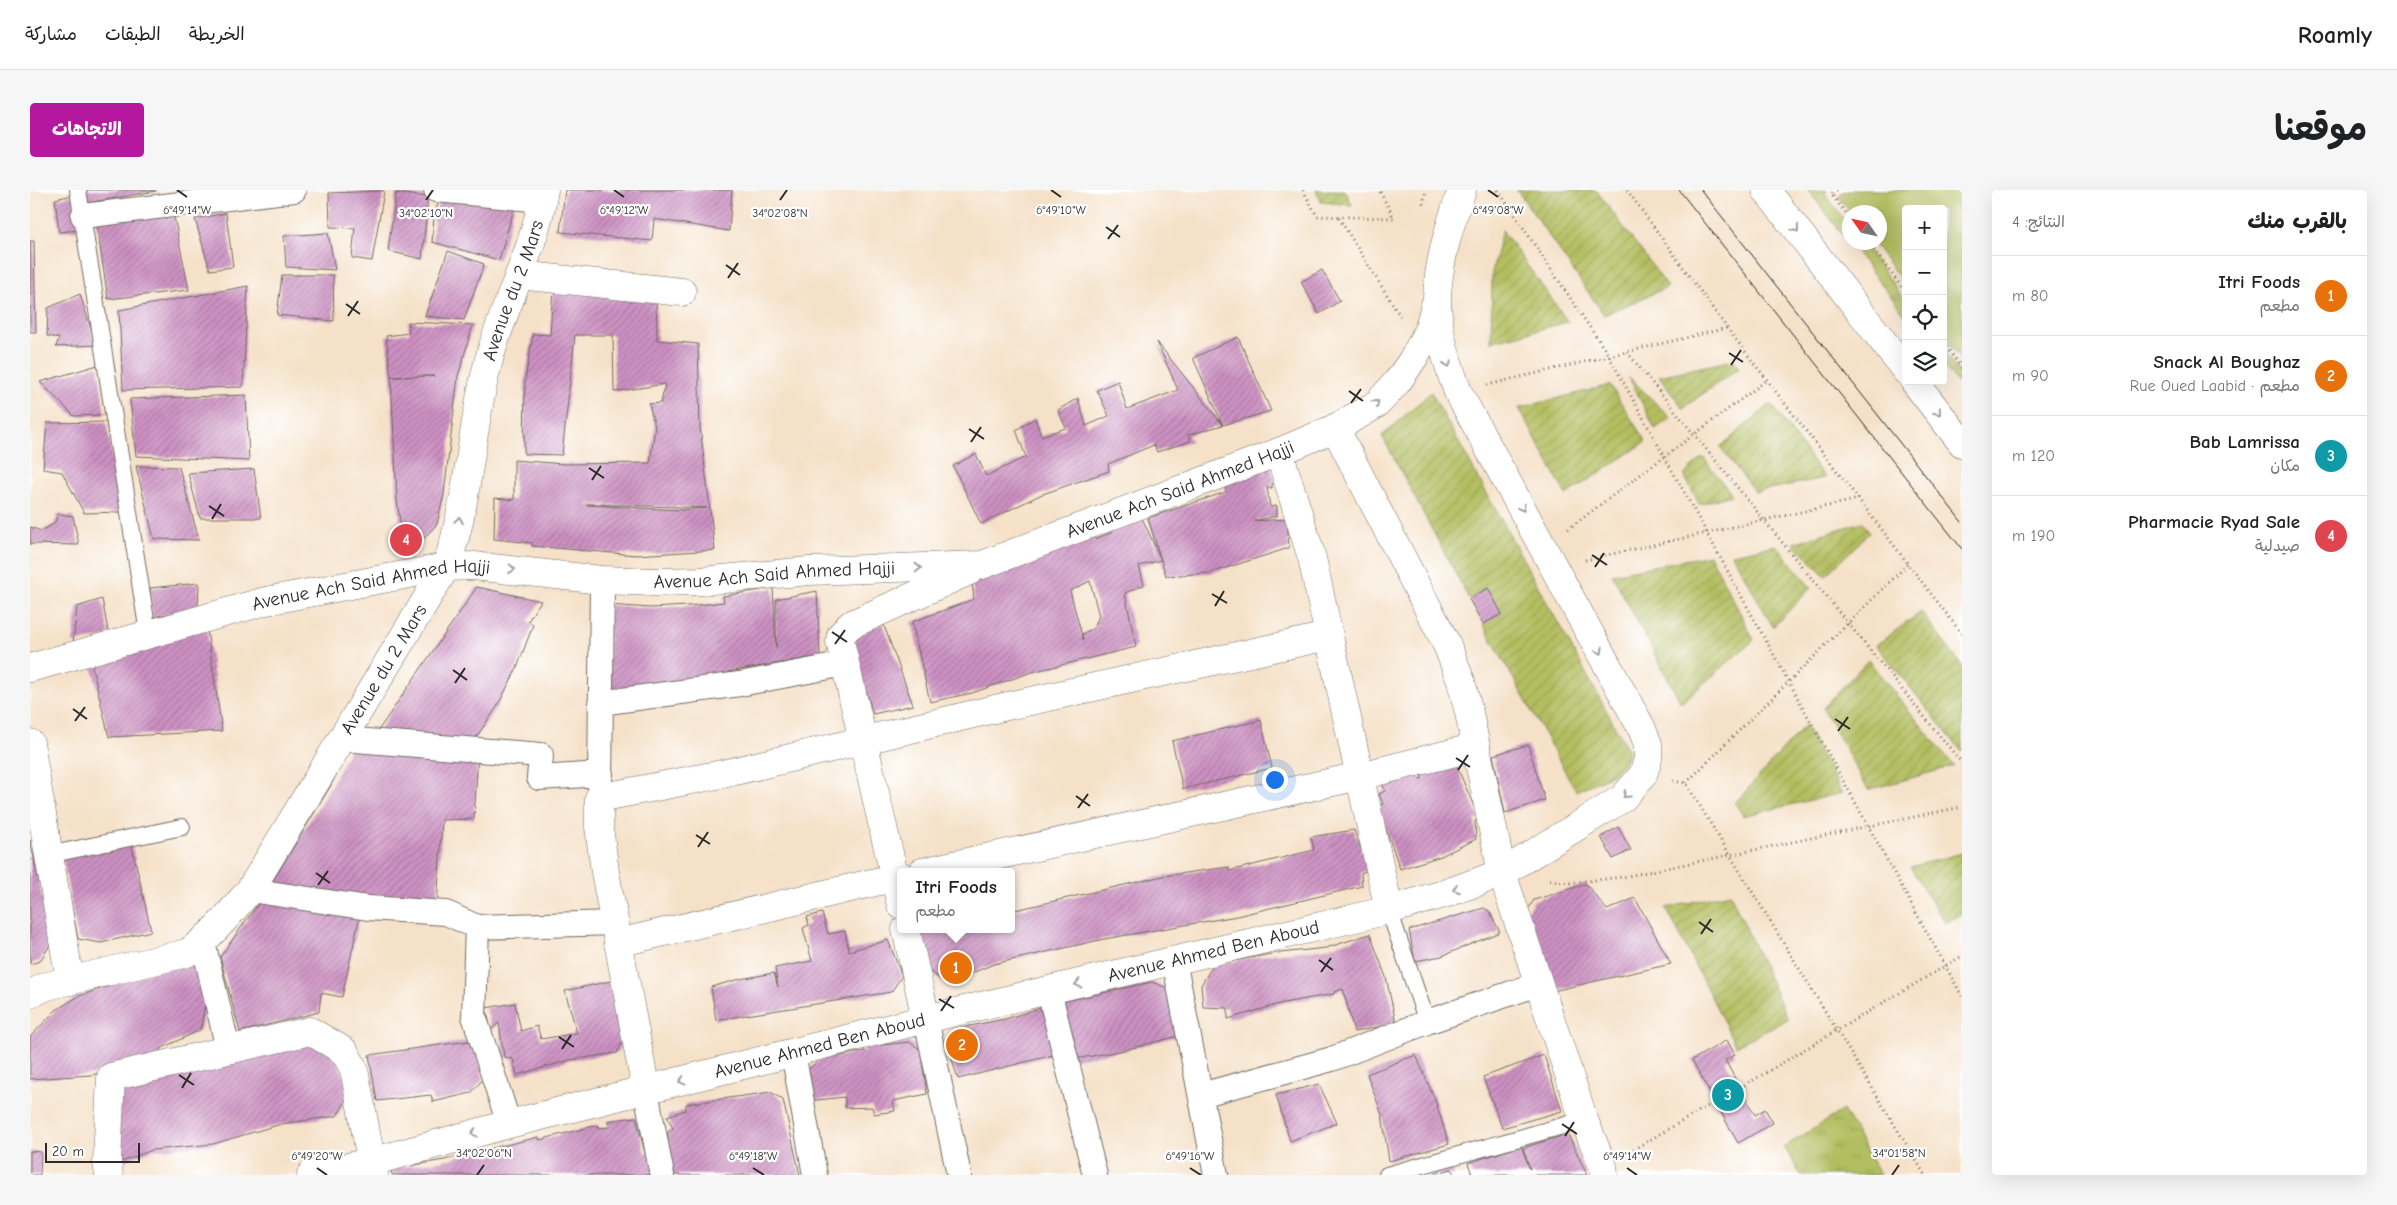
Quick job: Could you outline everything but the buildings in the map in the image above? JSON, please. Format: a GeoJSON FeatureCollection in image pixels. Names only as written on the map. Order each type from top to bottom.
{"type":"FeatureCollection","features":[{"type":"Feature","properties":{"kind":"street"},"geometry":{"type":"LineString","coordinates":[[83,216],[294,190]]}},
{"type":"Feature","properties":{"kind":"street"},"geometry":{"type":"LineString","coordinates":[[436,190],[543,195]]}},
{"type":"Feature","properties":{"kind":"street"},"geometry":{"type":"LineString","coordinates":[[1437,299],[1450,228],[1462,190]]}},
{"type":"Feature","properties":{"kind":"street"},"geometry":{"type":"LineString","coordinates":[[1766,190],[1902,366]]}},
{"type":"Feature","properties":{"kind":"street","name":"Avenue du 2 Mars"},"geometry":{"type":"LineString","coordinates":[[30,994],[47,986],[173,958],[187,953],[203,942],[250,890],[446,567],[456,539],[478,405],[487,364],[533,240],[543,195]]}},
{"type":"Feature","properties":{"kind":"street"},"geometry":{"type":"LineString","coordinates":[[519,275],[682,292]]}},
{"type":"Feature","properties":{"kind":"street","name":"Avenue Ahmed Ben Aboud"},"geometry":{"type":"LineString","coordinates":[[311,1175],[373,1168],[509,1124],[926,1019],[1389,910],[1444,894],[1502,873],[1623,798],[1643,775],[1648,759],[1648,744],[1549,557],[1458,392],[1441,334],[1437,299]]}},
{"type":"Feature","properties":{"kind":"street","name":"Avenue Ach Said Ahmed Hajji"},"geometry":{"type":"LineString","coordinates":[[30,668],[266,601],[446,567],[474,566],[602,580],[655,582],[701,581],[809,570],[982,564],[1279,452],[1335,428],[1377,404],[1398,381],[1416,356],[1428,328],[1437,299]]}},
{"type":"Feature","properties":{"kind":"street"},"geometry":{"type":"LineString","coordinates":[[1917,385],[1962,443]]}},
{"type":"Feature","properties":{"kind":"street"},"geometry":{"type":"LineString","coordinates":[[1335,428],[1447,645],[1461,680],[1502,873],[1584,1120],[1604,1170]]}},
{"type":"Feature","properties":{"kind":"street"},"geometry":{"type":"LineString","coordinates":[[1279,452],[1312,558],[1389,910]]}},
{"type":"Feature","properties":{"kind":"street"},"geometry":{"type":"LineString","coordinates":[[897,873],[845,664],[840,642],[841,634],[850,625],[982,564]]}},
{"type":"Feature","properties":{"kind":"street"},"geometry":{"type":"LineString","coordinates":[[602,580],[599,828],[616,933],[662,1175]]}},
{"type":"Feature","properties":{"kind":"street"},"geometry":{"type":"LineString","coordinates":[[343,739],[541,755],[539,778],[600,786],[726,774],[1013,705],[1328,636]]}},
{"type":"Feature","properties":{"kind":"street"},"geometry":{"type":"LineString","coordinates":[[600,703],[740,684],[845,664]]}},
{"type":"Feature","properties":{"kind":"street"},"geometry":{"type":"LineString","coordinates":[[30,743],[70,981]]}},
{"type":"Feature","properties":{"kind":"street"},"geometry":{"type":"LineString","coordinates":[[940,868],[1360,776],[1476,747]]}},
{"type":"Feature","properties":{"kind":"street"},"geometry":{"type":"LineString","coordinates":[[250,890],[368,908],[446,913],[477,927],[616,933],[897,877]]}},
{"type":"Feature","properties":{"kind":"street"},"geometry":{"type":"LineString","coordinates":[[477,927],[474,1016],[509,1124]]}},
{"type":"Feature","properties":{"kind":"street"},"geometry":{"type":"LineString","coordinates":[[907,933],[959,1175]]}},
{"type":"Feature","properties":{"kind":"street"},"geometry":{"type":"LineString","coordinates":[[203,942],[228,1049]]}},
{"type":"Feature","properties":{"kind":"street"},"geometry":{"type":"LineString","coordinates":[[1174,960],[1216,1175]]}},
{"type":"Feature","properties":{"kind":"street"},"geometry":{"type":"LineString","coordinates":[[1201,1095],[1332,1059],[1427,1022],[1538,984]]}},
{"type":"Feature","properties":{"kind":"street"},"geometry":{"type":"LineString","coordinates":[[1049,990],[1095,1175]]}},
{"type":"Feature","properties":{"kind":"street"},"geometry":{"type":"LineString","coordinates":[[109,1175],[107,1162],[111,1077],[310,1031],[344,1051],[354,1069],[373,1168]]}},
{"type":"Feature","properties":{"kind":"street"},"geometry":{"type":"LineString","coordinates":[[793,1052],[815,1175]]}},
{"type":"Feature","properties":{"kind":"lane"},"geometry":{"type":"LineString","coordinates":[[78,190],[148,633]]}},
{"type":"Feature","properties":{"kind":"lane"},"geometry":{"type":"LineString","coordinates":[[48,855],[182,827]]}},
{"type":"Feature","properties":{"kind":"lane"},"geometry":{"type":"LineString","coordinates":[[1389,910],[1427,1022]]}},
{"type":"Feature","properties":{"kind":"lane"},"geometry":{"type":"LineString","coordinates":[[1387,1175],[1584,1120]]}},
{"type":"Feature","properties":{"kind":"path"},"geometry":{"type":"LineString","coordinates":[[1303,190],[1317,216],[1394,218],[1379,190]]}},
{"type":"Feature","properties":{"kind":"path"},"geometry":{"type":"LineString","coordinates":[[1498,190],[1609,356],[1962,996]]}},
{"type":"Feature","properties":{"kind":"path"},"geometry":{"type":"LineString","coordinates":[[1627,190],[1727,328],[1962,634]]}},
{"type":"Feature","properties":{"kind":"path"},"geometry":{"type":"LineString","coordinates":[[1837,190],[1831,194],[1842,208]]}},
{"type":"Feature","properties":{"kind":"path"},"geometry":{"type":"LineString","coordinates":[[1338,217],[1404,323]]}},
{"type":"Feature","properties":{"kind":"path"},"geometry":{"type":"LineString","coordinates":[[1874,250],[1902,289]]}},
{"type":"Feature","properties":{"kind":"path"},"geometry":{"type":"LineString","coordinates":[[1458,392],[1727,328]]}},
{"type":"Feature","properties":{"kind":"path"},"geometry":{"type":"LineString","coordinates":[[1947,348],[1962,368]]}},
{"type":"Feature","properties":{"kind":"path"},"geometry":{"type":"LineString","coordinates":[[1626,352],[1962,763]]}},
{"type":"Feature","properties":{"kind":"path"},"geometry":{"type":"LineString","coordinates":[[1549,557],[1665,456],[1767,380]]}},
{"type":"Feature","properties":{"kind":"path"},"geometry":{"type":"LineString","coordinates":[[1549,557],[1707,533],[1859,499]]}},
{"type":"Feature","properties":{"kind":"path"},"geometry":{"type":"LineString","coordinates":[[1908,564],[1686,783],[1925,1175]]}},
{"type":"Feature","properties":{"kind":"path"},"geometry":{"type":"LineString","coordinates":[[1502,873],[1568,883],[1623,877],[1962,807]]}},
{"type":"Feature","properties":{"kind":"path"},"geometry":{"type":"LineString","coordinates":[[1740,1088],[1962,956]]}},
{"type":"Feature","properties":{"kind":"path"},"geometry":{"type":"LineString","coordinates":[[1604,1170],[1715,1102]]}},
{"type":"Feature","properties":{"kind":"green space"},"geometry":{"type":"Polygon","coordinates":[[[1316,190],[1345,190],[1352,205],[1321,202],[1316,190]]]}},
{"type":"Feature","properties":{"kind":"green space"},"geometry":{"type":"Polygon","coordinates":[[[1517,190],[1596,190],[1668,287],[1604,315],[1517,190]]]}},
{"type":"Feature","properties":{"kind":"green space"},"geometry":{"type":"Polygon","coordinates":[[[1808,190],[1827,190],[1825,193],[1842,216],[1842,234],[1808,190]]]}},
{"type":"Feature","properties":{"kind":"green space"},"geometry":{"type":"Polygon","coordinates":[[[1846,190],[1962,190],[1962,361],[1947,341],[1947,205],[1902,205],[1902,281],[1878,250],[1887,250],[1887,205],[1845,205],[1838,196],[1846,190]]]}},
{"type":"Feature","properties":{"kind":"green space"},"geometry":{"type":"Polygon","coordinates":[[[1502,230],[1568,322],[1491,342],[1492,272],[1502,230]]]}},
{"type":"Feature","properties":{"kind":"green space"},"geometry":{"type":"Polygon","coordinates":[[[1855,250],[1867,250],[1902,296],[1902,311],[1855,250]]]}},
{"type":"Feature","properties":{"kind":"green space"},"geometry":{"type":"Polygon","coordinates":[[[1947,356],[1962,376],[1962,389],[1947,370],[1947,356]]]}},
{"type":"Feature","properties":{"kind":"green space"},"geometry":{"type":"Polygon","coordinates":[[[1734,360],[1739,368],[1683,408],[1659,376],[1734,360]]]}},
{"type":"Feature","properties":{"kind":"green space"},"geometry":{"type":"Polygon","coordinates":[[[1629,377],[1671,418],[1655,429],[1629,377]]]}},
{"type":"Feature","properties":{"kind":"green space"},"geometry":{"type":"Polygon","coordinates":[[[1610,385],[1646,442],[1566,495],[1519,408],[1610,385]]]}},
{"type":"Feature","properties":{"kind":"green space"},"geometry":{"type":"Polygon","coordinates":[[[1431,392],[1628,750],[1622,765],[1616,771],[1576,791],[1483,624],[1501,614],[1487,589],[1469,599],[1382,436],[1431,392]]]}},
{"type":"Feature","properties":{"kind":"green space"},"geometry":{"type":"Polygon","coordinates":[[[1771,404],[1825,478],[1755,492],[1720,447],[1771,404]]]}},
{"type":"Feature","properties":{"kind":"green space"},"geometry":{"type":"Polygon","coordinates":[[[1703,457],[1732,495],[1699,504],[1684,475],[1703,457]]]}},
{"type":"Feature","properties":{"kind":"green space"},"geometry":{"type":"Polygon","coordinates":[[[1862,522],[1870,532],[1825,576],[1793,543],[1862,522]]]}},
{"type":"Feature","properties":{"kind":"green space"},"geometry":{"type":"Polygon","coordinates":[[[1776,545],[1811,588],[1773,627],[1732,554],[1776,545]]]}},
{"type":"Feature","properties":{"kind":"green space"},"geometry":{"type":"Polygon","coordinates":[[[1710,555],[1754,640],[1681,703],[1612,574],[1710,555]]]}},
{"type":"Feature","properties":{"kind":"green space"},"geometry":{"type":"Polygon","coordinates":[[[1921,612],[1962,666],[1962,752],[1876,645],[1921,612]]]}},
{"type":"Feature","properties":{"kind":"green space"},"geometry":{"type":"Polygon","coordinates":[[[1868,660],[1954,766],[1868,790],[1823,708],[1868,660]]]}},
{"type":"Feature","properties":{"kind":"green space"},"geometry":{"type":"Polygon","coordinates":[[[1805,725],[1842,793],[1743,816],[1735,803],[1805,725]]]}},
{"type":"Feature","properties":{"kind":"green space"},"geometry":{"type":"Polygon","coordinates":[[[1962,853],[1962,914],[1945,923],[1910,867],[1962,853]]]}},
{"type":"Feature","properties":{"kind":"green space"},"geometry":{"type":"Polygon","coordinates":[[[1730,893],[1788,1019],[1736,1046],[1666,908],[1730,893]]]}},
{"type":"Feature","properties":{"kind":"green space"},"geometry":{"type":"Polygon","coordinates":[[[1843,1110],[1880,1175],[1801,1175],[1784,1147],[1843,1110]]]}},
{"type":"Feature","properties":{"kind":"tram line"},"geometry":{"type":"LineString","coordinates":[[1679,190],[1962,549]]}},
{"type":"Feature","properties":{"kind":"tram line"},"geometry":{"type":"LineString","coordinates":[[1701,190],[1962,522]]}},
{"type":"Feature","properties":{"kind":"place","name":"Pharmacie Ryad Sale"},"geometry":{"type":"Point","coordinates":[406,540]}},
{"type":"Feature","properties":{"kind":"place","name":"Itri Foods"},"geometry":{"type":"Point","coordinates":[956,968]}},
{"type":"Feature","properties":{"kind":"place","name":"Snack Al Boughaz"},"geometry":{"type":"Point","coordinates":[962,1045]}},
{"type":"Feature","properties":{"kind":"place","name":"Bab Lamrissa"},"geometry":{"type":"Point","coordinates":[1728,1095]}}]}
